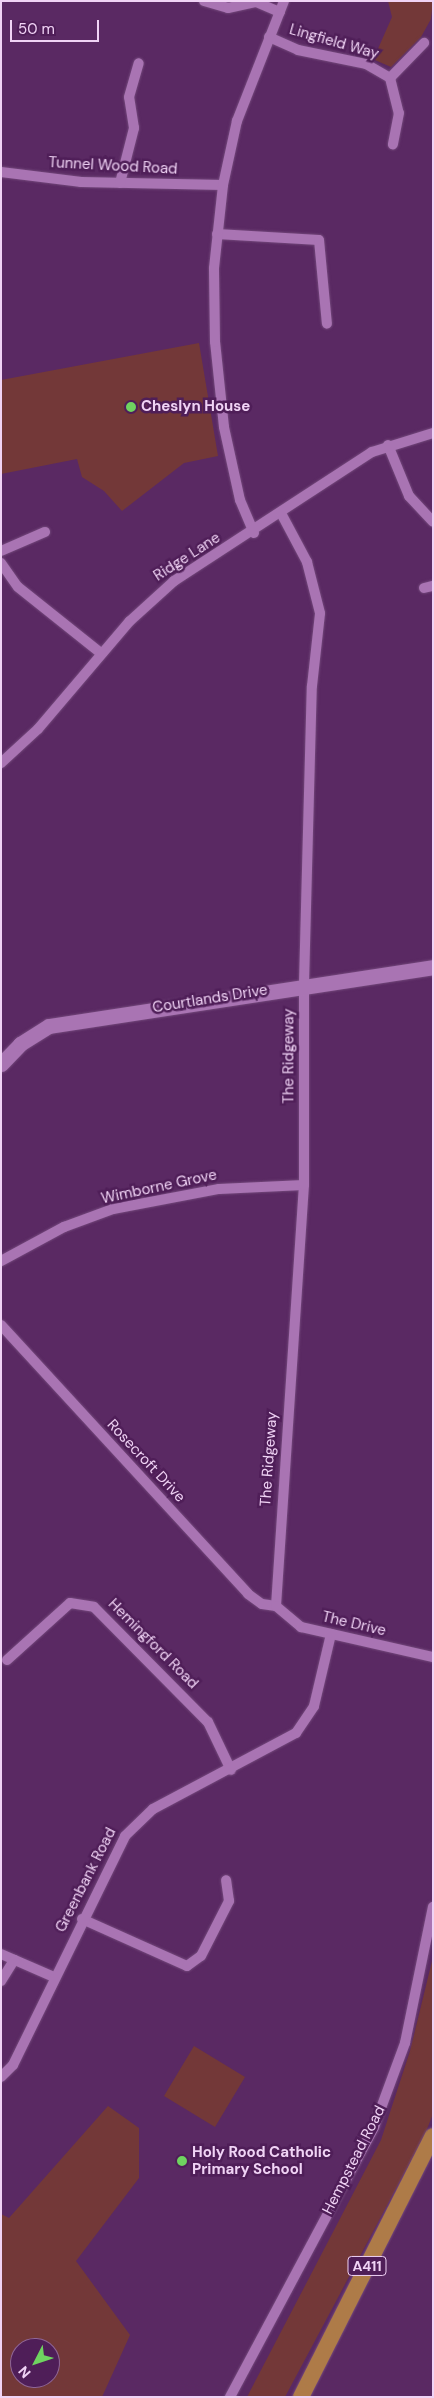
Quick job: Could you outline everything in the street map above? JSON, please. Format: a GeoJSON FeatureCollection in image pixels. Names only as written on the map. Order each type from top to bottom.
{"type":"FeatureCollection","features":[{"type":"Feature","properties":{"kind":"main road","name":"A411"},"geometry":{"type":"LineString","coordinates":[[302,2397],[433,2136]]}},
{"type":"Feature","properties":{"kind":"street"},"geometry":{"type":"LineString","coordinates":[[204,1],[228,8],[256,2],[280,12]]}},
{"type":"Feature","properties":{"kind":"street"},"geometry":{"type":"LineString","coordinates":[[254,532],[240,500],[219,390],[213,305],[216,234],[223,185],[237,121],[284,1]]}},
{"type":"Feature","properties":{"kind":"street","name":"Lingfield Way"},"geometry":{"type":"LineString","coordinates":[[269,37],[298,50],[366,64],[390,78],[398,104],[393,144]]}},
{"type":"Feature","properties":{"kind":"street","name":"Lingfield Way"},"geometry":{"type":"LineString","coordinates":[[390,78],[424,43]]}},
{"type":"Feature","properties":{"kind":"street"},"geometry":{"type":"LineString","coordinates":[[120,183],[134,128],[129,98],[139,63]]}},
{"type":"Feature","properties":{"kind":"street","name":"Tunnel Wood Road"},"geometry":{"type":"LineString","coordinates":[[1,172],[120,183],[223,185]]}},
{"type":"Feature","properties":{"kind":"street"},"geometry":{"type":"LineString","coordinates":[[216,234],[319,240],[327,324]]}},
{"type":"Feature","properties":{"kind":"street","name":"Ridge Lane"},"geometry":{"type":"LineString","coordinates":[[1,763],[38,729],[102,654],[167,586],[388,445],[433,433]]}},
{"type":"Feature","properties":{"kind":"street"},"geometry":{"type":"LineString","coordinates":[[388,445],[408,496],[433,522]]}},
{"type":"Feature","properties":{"kind":"street","name":"The Ridgeway"},"geometry":{"type":"LineString","coordinates":[[276,1606],[304,1185],[304,984],[312,686],[320,613],[308,562],[281,513]]}},
{"type":"Feature","properties":{"kind":"street"},"geometry":{"type":"LineString","coordinates":[[1,551],[46,532]]}},
{"type":"Feature","properties":{"kind":"street"},"geometry":{"type":"LineString","coordinates":[[1,563],[23,591],[102,654]]}},
{"type":"Feature","properties":{"kind":"street","name":"Courtlands Drive"},"geometry":{"type":"LineString","coordinates":[[1,1064],[20,1044],[50,1026],[304,984],[433,967]]}},
{"type":"Feature","properties":{"kind":"street","name":"Wimborne Grove"},"geometry":{"type":"LineString","coordinates":[[1,1261],[64,1227],[113,1209],[218,1189],[304,1185]]}},
{"type":"Feature","properties":{"kind":"street","name":"Rosecroft Drive"},"geometry":{"type":"LineString","coordinates":[[1,1325],[248,1594],[262,1604],[276,1606]]}},
{"type":"Feature","properties":{"kind":"street","name":"Hemingford Road"},"geometry":{"type":"LineString","coordinates":[[7,1660],[70,1603],[94,1607],[208,1722],[231,1770]]}},
{"type":"Feature","properties":{"kind":"street","name":"The Drive"},"geometry":{"type":"LineString","coordinates":[[276,1606],[292,1622],[331,1634],[433,1656]]}},
{"type":"Feature","properties":{"kind":"street","name":"Greenbank Road"},"geometry":{"type":"LineString","coordinates":[[1,2077],[12,2065],[82,1920],[132,1826],[153,1809],[287,1740],[303,1725],[314,1706],[331,1634]]}},
{"type":"Feature","properties":{"kind":"street"},"geometry":{"type":"LineString","coordinates":[[82,1920],[187,1966],[201,1956],[228,1901],[226,1880]]}},
{"type":"Feature","properties":{"kind":"street","name":"Hempstead Road"},"geometry":{"type":"LineString","coordinates":[[230,2397],[374,2128],[405,2044],[433,1907]]}},
{"type":"Feature","properties":{"kind":"street"},"geometry":{"type":"LineString","coordinates":[[1,1954],[54,1977]]}},
{"type":"Feature","properties":{"kind":"street"},"geometry":{"type":"LineString","coordinates":[[1,1981],[14,1960]]}},
{"type":"Feature","properties":{"kind":"shaded area"},"geometry":{"type":"Polygon","coordinates":[[[388,1],[433,1],[431,19],[421,37],[391,67],[368,57],[377,51],[392,17],[388,1]]]}},
{"type":"Feature","properties":{"kind":"shaded area"},"geometry":{"type":"Polygon","coordinates":[[[199,343],[218,456],[184,463],[122,511],[104,491],[82,477],[77,459],[1,474],[1,380],[199,343]]]}},
{"type":"Feature","properties":{"kind":"shaded area"},"geometry":{"type":"Polygon","coordinates":[[[433,1957],[433,2114],[425,2134],[285,2397],[247,2397],[381,2140],[410,2051],[433,1957]]]}},
{"type":"Feature","properties":{"kind":"shaded area"},"geometry":{"type":"Polygon","coordinates":[[[194,2046],[245,2077],[215,2127],[164,2096],[194,2046]]]}},
{"type":"Feature","properties":{"kind":"shaded area"},"geometry":{"type":"Polygon","coordinates":[[[108,2106],[139,2128],[139,2178],[76,2261],[130,2335],[102,2397],[1,2397],[1,2214],[9,2218],[108,2106]]]}},
{"type":"Feature","properties":{"kind":"place","name":"Cheslyn House"},"geometry":{"type":"Point","coordinates":[131,407]}},
{"type":"Feature","properties":{"kind":"place","name":"Holy Rood Catholic Primary School"},"geometry":{"type":"Point","coordinates":[182,2161]}}]}
